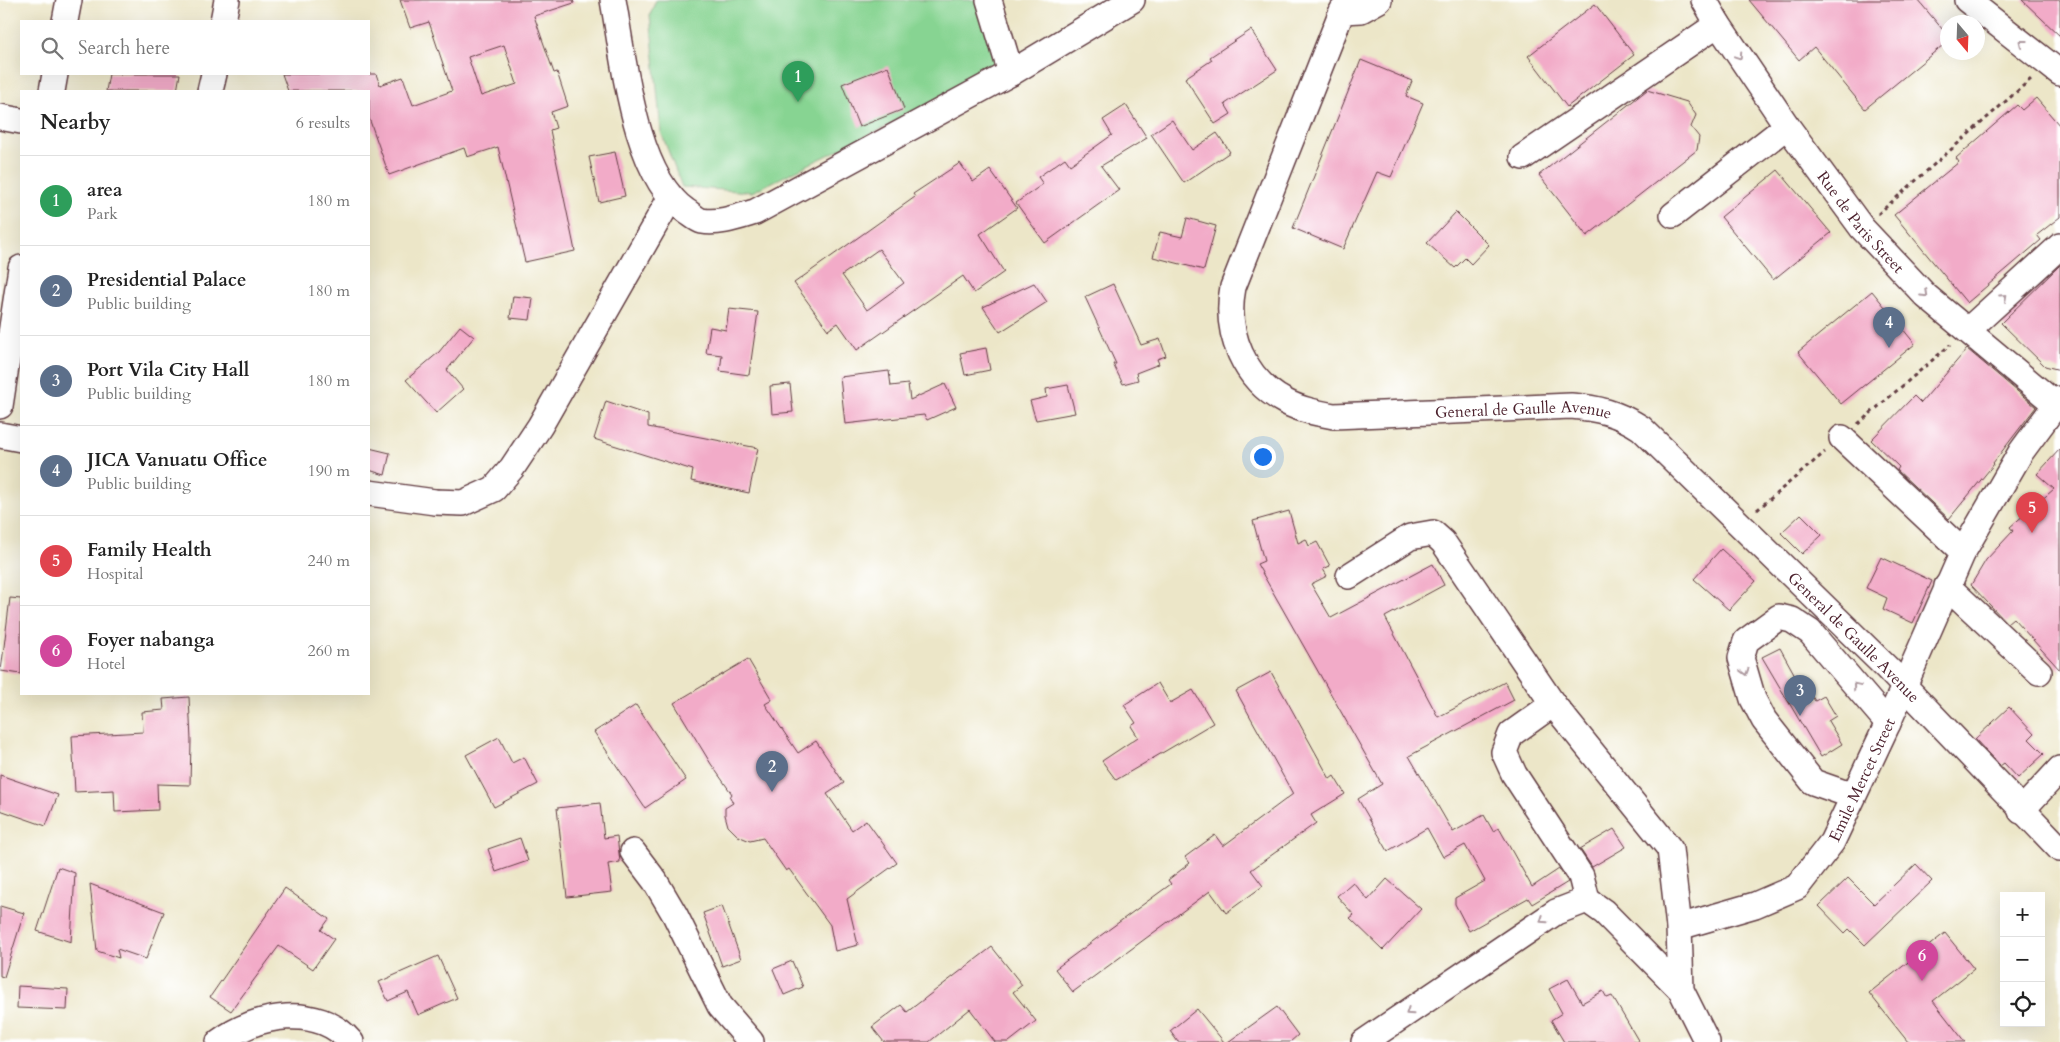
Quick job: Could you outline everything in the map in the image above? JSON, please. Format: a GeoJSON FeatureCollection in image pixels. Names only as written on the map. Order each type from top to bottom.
{"type":"FeatureCollection","features":[{"type":"Feature","properties":{"kind":"street"},"geometry":{"type":"LineString","coordinates":[[65,20],[70,0]]}},
{"type":"Feature","properties":{"kind":"street"},"geometry":{"type":"LineString","coordinates":[[223,20],[227,0]]}},
{"type":"Feature","properties":{"kind":"street"},"geometry":{"type":"LineString","coordinates":[[614,0],[636,123],[662,187],[680,206],[701,221],[723,221],[754,212],[1010,73],[1132,0]]}},
{"type":"Feature","properties":{"kind":"street"},"geometry":{"type":"LineString","coordinates":[[989,0],[1010,73]]}},
{"type":"Feature","properties":{"kind":"street","name":"General de Gaulle Avenue"},"geometry":{"type":"LineString","coordinates":[[1379,0],[1361,10],[1334,5],[1232,287],[1230,321],[1234,338],[1243,360],[1258,382],[1288,404],[1334,416],[1571,406],[1607,411],[1625,418],[1641,428],[1675,459],[1903,686],[2021,811],[2060,849]]}},
{"type":"Feature","properties":{"kind":"street","name":"Rue de Paris Street"},"geometry":{"type":"LineString","coordinates":[[1704,0],[1718,24],[1787,126],[1862,228],[1926,296],[2058,404]]}},
{"type":"Feature","properties":{"kind":"street"},"geometry":{"type":"LineString","coordinates":[[1967,0],[2054,69]]}},
{"type":"Feature","properties":{"kind":"street"},"geometry":{"type":"LineString","coordinates":[[1523,157],[1718,24]]}},
{"type":"Feature","properties":{"kind":"street"},"geometry":{"type":"LineString","coordinates":[[52,90],[55,75]]}},
{"type":"Feature","properties":{"kind":"street"},"geometry":{"type":"LineString","coordinates":[[210,90],[214,75]]}},
{"type":"Feature","properties":{"kind":"street"},"geometry":{"type":"LineString","coordinates":[[0,117],[20,121]]}},
{"type":"Feature","properties":{"kind":"street"},"geometry":{"type":"LineString","coordinates":[[1673,215],[1787,126]]}},
{"type":"Feature","properties":{"kind":"street"},"geometry":{"type":"LineString","coordinates":[[370,493],[435,502],[463,503],[494,488],[512,468],[540,426],[671,197]]}},
{"type":"Feature","properties":{"kind":"street"},"geometry":{"type":"LineString","coordinates":[[1968,330],[2060,246]]}},
{"type":"Feature","properties":{"kind":"street"},"geometry":{"type":"LineString","coordinates":[[0,406],[20,275]]}},
{"type":"Feature","properties":{"kind":"street","name":"Emile Mercet Street"},"geometry":{"type":"LineString","coordinates":[[1679,926],[1755,904],[1797,887],[1832,842],[1888,723],[1963,552],[2021,452],[2058,404]]}},
{"type":"Feature","properties":{"kind":"street"},"geometry":{"type":"LineString","coordinates":[[0,435],[20,438]]}},
{"type":"Feature","properties":{"kind":"street"},"geometry":{"type":"LineString","coordinates":[[1842,438],[1963,552]]}},
{"type":"Feature","properties":{"kind":"street"},"geometry":{"type":"LineString","coordinates":[[1349,576],[1410,537],[1433,533],[1443,542],[1553,704],[1670,849],[1679,926],[1681,990]]}},
{"type":"Feature","properties":{"kind":"street"},"geometry":{"type":"LineString","coordinates":[[1947,586],[2039,672]]}},
{"type":"Feature","properties":{"kind":"street"},"geometry":{"type":"LineString","coordinates":[[1853,796],[1813,782],[1764,720],[1753,699],[1741,658],[1746,641],[1779,617],[1792,620],[1810,632],[1888,723]]}},
{"type":"Feature","properties":{"kind":"street"},"geometry":{"type":"LineString","coordinates":[[1553,704],[1511,734],[1504,752],[1514,774],[1581,876],[1587,900],[1604,912],[1681,990],[1707,1042]]}},
{"type":"Feature","properties":{"kind":"street"},"geometry":{"type":"LineString","coordinates":[[2021,811],[2060,769]]}},
{"type":"Feature","properties":{"kind":"street"},"geometry":{"type":"LineString","coordinates":[[633,852],[656,881],[675,914],[720,1006],[751,1042]]}},
{"type":"Feature","properties":{"kind":"street"},"geometry":{"type":"LineString","coordinates":[[1364,1042],[1556,912],[1587,900]]}},
{"type":"Feature","properties":{"kind":"street"},"geometry":{"type":"LineString","coordinates":[[219,1042],[230,1033],[253,1022],[283,1016],[314,1020],[332,1025],[351,1042]]}},
{"type":"Feature","properties":{"kind":"path"},"geometry":{"type":"LineString","coordinates":[[1862,228],[2054,69]]}},
{"type":"Feature","properties":{"kind":"green space"},"geometry":{"type":"Polygon","coordinates":[[[656,0],[978,0],[999,72],[752,192],[682,187],[661,132],[650,15],[656,0]]]}},
{"type":"Feature","properties":{"kind":"building"},"geometry":{"type":"Polygon","coordinates":[[[400,0],[573,0],[574,3],[534,16],[554,73],[557,72],[568,106],[551,112],[556,128],[550,130],[575,251],[525,262],[498,147],[467,157],[464,148],[389,175],[370,121],[370,90],[288,90],[282,75],[376,74],[380,85],[403,77],[413,105],[452,91],[429,22],[410,28],[400,0]],[[504,45],[468,57],[481,96],[517,84],[504,45]]]}},
{"type":"Feature","properties":{"kind":"building"},"geometry":{"type":"Polygon","coordinates":[[[1749,0],[1918,0],[1940,26],[1940,48],[1865,109],[1814,47],[1799,60],[1749,0]]]}},
{"type":"Feature","properties":{"kind":"building"},"geometry":{"type":"Polygon","coordinates":[[[2022,0],[2060,0],[2060,36],[2022,0]]]}},
{"type":"Feature","properties":{"kind":"building"},"geometry":{"type":"Polygon","coordinates":[[[1595,4],[1634,55],[1567,107],[1528,56],[1595,4]]]}},
{"type":"Feature","properties":{"kind":"building"},"geometry":{"type":"Polygon","coordinates":[[[1251,30],[1277,70],[1225,104],[1231,114],[1215,124],[1185,78],[1212,60],[1210,57],[1251,30]]]}},
{"type":"Feature","properties":{"kind":"building"},"geometry":{"type":"Polygon","coordinates":[[[1361,60],[1412,81],[1406,96],[1423,103],[1391,177],[1377,172],[1343,249],[1293,228],[1361,60]]]}},
{"type":"Feature","properties":{"kind":"building"},"geometry":{"type":"Polygon","coordinates":[[[888,66],[904,109],[859,127],[842,84],[888,66]]]}},
{"type":"Feature","properties":{"kind":"building"},"geometry":{"type":"Polygon","coordinates":[[[109,75],[180,75],[177,90],[106,90],[109,75]]]}},
{"type":"Feature","properties":{"kind":"building"},"geometry":{"type":"Polygon","coordinates":[[[1647,90],[1687,102],[1696,115],[1691,127],[1699,137],[1697,150],[1587,236],[1539,175],[1647,90]]]}},
{"type":"Feature","properties":{"kind":"building"},"geometry":{"type":"Polygon","coordinates":[[[2036,98],[2060,126],[2060,217],[2037,235],[2041,240],[1967,303],[1894,215],[1959,162],[1956,158],[2017,105],[2022,110],[2036,98]]]}},
{"type":"Feature","properties":{"kind":"building"},"geometry":{"type":"Polygon","coordinates":[[[1126,105],[1147,138],[1101,166],[1119,190],[1045,243],[1016,203],[1043,184],[1038,177],[1065,158],[1070,165],[1112,135],[1103,120],[1126,105]]]}},
{"type":"Feature","properties":{"kind":"building"},"geometry":{"type":"Polygon","coordinates":[[[1172,120],[1192,150],[1217,133],[1230,152],[1184,183],[1151,134],[1172,120]]]}},
{"type":"Feature","properties":{"kind":"building"},"geometry":{"type":"Polygon","coordinates":[[[615,152],[625,196],[599,202],[589,157],[615,152]]]}},
{"type":"Feature","properties":{"kind":"building"},"geometry":{"type":"Polygon","coordinates":[[[960,163],[973,182],[990,170],[1017,208],[980,234],[1004,272],[974,293],[963,276],[857,350],[838,323],[828,330],[794,283],[915,197],[913,194],[960,163]],[[879,249],[842,275],[867,310],[904,283],[879,249]]]}},
{"type":"Feature","properties":{"kind":"building"},"geometry":{"type":"Polygon","coordinates":[[[1778,170],[1831,233],[1773,280],[1721,217],[1778,170]]]}},
{"type":"Feature","properties":{"kind":"building"},"geometry":{"type":"Polygon","coordinates":[[[1456,212],[1489,245],[1471,264],[1465,258],[1455,268],[1427,243],[1456,212]]]}},
{"type":"Feature","properties":{"kind":"building"},"geometry":{"type":"Polygon","coordinates":[[[1187,218],[1216,226],[1204,270],[1153,257],[1160,232],[1182,237],[1187,218]]]}},
{"type":"Feature","properties":{"kind":"building"},"geometry":{"type":"Polygon","coordinates":[[[2060,265],[2060,370],[2045,366],[2001,323],[2060,265]]]}},
{"type":"Feature","properties":{"kind":"building"},"geometry":{"type":"Polygon","coordinates":[[[1034,283],[1047,302],[1000,332],[983,307],[1034,283]]]}},
{"type":"Feature","properties":{"kind":"building"},"geometry":{"type":"Polygon","coordinates":[[[1113,284],[1141,345],[1160,339],[1166,356],[1157,359],[1159,364],[1136,373],[1138,380],[1123,384],[1113,364],[1116,364],[1085,297],[1113,284]]]}},
{"type":"Feature","properties":{"kind":"building"},"geometry":{"type":"Polygon","coordinates":[[[1872,291],[1915,344],[1841,404],[1798,352],[1872,291]]]}},
{"type":"Feature","properties":{"kind":"building"},"geometry":{"type":"Polygon","coordinates":[[[513,296],[533,298],[530,320],[510,318],[513,296]]]}},
{"type":"Feature","properties":{"kind":"building"},"geometry":{"type":"Polygon","coordinates":[[[729,309],[758,312],[749,375],[720,371],[722,355],[706,353],[710,327],[726,330],[729,309]]]}},
{"type":"Feature","properties":{"kind":"building"},"geometry":{"type":"Polygon","coordinates":[[[460,326],[474,337],[447,370],[463,389],[436,413],[406,380],[439,352],[460,326]]]}},
{"type":"Feature","properties":{"kind":"building"},"geometry":{"type":"Polygon","coordinates":[[[986,348],[990,370],[965,375],[960,353],[986,348]]]}},
{"type":"Feature","properties":{"kind":"building"},"geometry":{"type":"Polygon","coordinates":[[[1967,349],[2036,407],[1994,464],[1949,519],[1897,470],[1899,467],[1871,440],[1914,396],[1921,403],[1967,349]]]}},
{"type":"Feature","properties":{"kind":"building"},"geometry":{"type":"Polygon","coordinates":[[[889,371],[891,386],[908,384],[910,400],[945,384],[956,407],[927,420],[924,415],[845,424],[840,377],[889,371]]]}},
{"type":"Feature","properties":{"kind":"building"},"geometry":{"type":"Polygon","coordinates":[[[790,384],[793,412],[772,414],[770,386],[790,384]]]}},
{"type":"Feature","properties":{"kind":"building"},"geometry":{"type":"Polygon","coordinates":[[[1068,385],[1075,413],[1036,420],[1030,401],[1047,397],[1046,389],[1068,385]]]}},
{"type":"Feature","properties":{"kind":"building"},"geometry":{"type":"Polygon","coordinates":[[[606,401],[648,415],[648,427],[758,448],[749,493],[691,481],[693,470],[594,439],[606,401]]]}},
{"type":"Feature","properties":{"kind":"building"},"geometry":{"type":"Polygon","coordinates":[[[370,448],[390,453],[385,475],[370,470],[370,448]]]}},
{"type":"Feature","properties":{"kind":"building"},"geometry":{"type":"Polygon","coordinates":[[[2060,449],[2060,670],[2013,618],[2007,623],[1971,585],[1986,560],[2013,531],[2010,527],[2054,489],[2037,474],[2060,449]]]}},
{"type":"Feature","properties":{"kind":"building"},"geometry":{"type":"Polygon","coordinates":[[[1289,511],[1298,543],[1306,539],[1309,546],[1317,542],[1330,566],[1323,569],[1327,576],[1311,584],[1331,618],[1433,564],[1444,585],[1385,617],[1438,717],[1505,682],[1514,700],[1409,756],[1453,832],[1484,815],[1493,831],[1499,828],[1532,887],[1559,869],[1568,882],[1532,904],[1528,898],[1469,931],[1455,904],[1455,898],[1485,881],[1465,845],[1443,857],[1427,828],[1388,851],[1358,799],[1382,784],[1257,564],[1264,561],[1253,521],[1289,511]]]}},
{"type":"Feature","properties":{"kind":"building"},"geometry":{"type":"Polygon","coordinates":[[[1801,514],[1822,535],[1802,554],[1781,533],[1801,514]]]}},
{"type":"Feature","properties":{"kind":"building"},"geometry":{"type":"Polygon","coordinates":[[[1721,549],[1756,581],[1729,610],[1694,579],[1721,549]]]}},
{"type":"Feature","properties":{"kind":"building"},"geometry":{"type":"Polygon","coordinates":[[[1881,557],[1932,581],[1913,623],[1883,609],[1887,598],[1866,588],[1881,557]]]}},
{"type":"Feature","properties":{"kind":"building"},"geometry":{"type":"Polygon","coordinates":[[[10,598],[20,599],[20,674],[1,671],[10,598]]]}},
{"type":"Feature","properties":{"kind":"building"},"geometry":{"type":"Polygon","coordinates":[[[1780,648],[1796,677],[1799,676],[1815,701],[1824,696],[1836,716],[1828,721],[1842,744],[1821,757],[1762,657],[1780,648]]]}},
{"type":"Feature","properties":{"kind":"building"},"geometry":{"type":"Polygon","coordinates":[[[748,659],[772,700],[765,704],[798,753],[816,741],[844,783],[827,794],[852,830],[866,820],[897,863],[847,899],[858,945],[835,951],[830,925],[789,869],[786,871],[763,838],[750,841],[738,836],[728,826],[725,808],[733,803],[730,797],[732,794],[711,764],[674,703],[748,659]]]}},
{"type":"Feature","properties":{"kind":"building"},"geometry":{"type":"Polygon","coordinates":[[[1271,672],[1330,779],[1334,776],[1345,794],[1311,815],[1316,823],[1251,870],[1263,886],[1226,913],[1210,891],[1073,992],[1055,969],[1171,884],[1168,880],[1190,863],[1185,857],[1215,835],[1223,846],[1293,794],[1236,691],[1271,672]]]}},
{"type":"Feature","properties":{"kind":"building"},"geometry":{"type":"Polygon","coordinates":[[[1158,683],[1170,703],[1193,690],[1213,723],[1116,780],[1102,761],[1138,737],[1131,726],[1136,723],[1124,705],[1158,683]]]}},
{"type":"Feature","properties":{"kind":"building"},"geometry":{"type":"Polygon","coordinates":[[[189,697],[190,785],[157,784],[158,810],[115,812],[114,790],[75,792],[72,736],[143,732],[142,712],[164,710],[163,699],[189,697]]]}},
{"type":"Feature","properties":{"kind":"building"},"geometry":{"type":"Polygon","coordinates":[[[636,705],[686,780],[645,808],[594,732],[636,705]]]}},
{"type":"Feature","properties":{"kind":"building"},"geometry":{"type":"Polygon","coordinates":[[[2009,707],[2034,734],[2029,739],[2044,754],[2018,778],[2004,763],[2000,766],[1975,739],[2009,707]]]}},
{"type":"Feature","properties":{"kind":"building"},"geometry":{"type":"Polygon","coordinates":[[[499,737],[512,763],[524,757],[538,784],[494,807],[466,755],[499,737]]]}},
{"type":"Feature","properties":{"kind":"building"},"geometry":{"type":"Polygon","coordinates":[[[0,775],[58,795],[46,826],[0,810],[0,775]]]}},
{"type":"Feature","properties":{"kind":"building"},"geometry":{"type":"Polygon","coordinates":[[[600,803],[604,838],[617,836],[620,862],[608,864],[612,892],[567,897],[557,808],[600,803]]]}},
{"type":"Feature","properties":{"kind":"building"},"geometry":{"type":"Polygon","coordinates":[[[1614,829],[1626,847],[1592,867],[1580,849],[1614,829]]]}},
{"type":"Feature","properties":{"kind":"building"},"geometry":{"type":"Polygon","coordinates":[[[520,838],[528,861],[496,872],[488,849],[520,838]]]}},
{"type":"Feature","properties":{"kind":"building"},"geometry":{"type":"Polygon","coordinates":[[[1916,864],[1932,881],[1865,945],[1849,929],[1845,933],[1819,906],[1848,878],[1874,904],[1916,864]]]}},
{"type":"Feature","properties":{"kind":"building"},"geometry":{"type":"Polygon","coordinates":[[[58,867],[75,873],[71,942],[37,931],[58,867]]]}},
{"type":"Feature","properties":{"kind":"building"},"geometry":{"type":"Polygon","coordinates":[[[1387,879],[1421,909],[1383,950],[1350,918],[1354,915],[1337,896],[1353,882],[1368,900],[1387,879]]]}},
{"type":"Feature","properties":{"kind":"building"},"geometry":{"type":"Polygon","coordinates":[[[90,884],[164,912],[146,959],[117,949],[119,958],[97,951],[90,884]]]}},
{"type":"Feature","properties":{"kind":"building"},"geometry":{"type":"Polygon","coordinates":[[[285,888],[329,919],[321,930],[334,939],[313,969],[279,946],[231,1011],[210,997],[285,888]]]}},
{"type":"Feature","properties":{"kind":"building"},"geometry":{"type":"Polygon","coordinates":[[[0,906],[24,913],[4,977],[0,976],[0,906]]]}},
{"type":"Feature","properties":{"kind":"building"},"geometry":{"type":"Polygon","coordinates":[[[722,906],[741,959],[722,966],[703,913],[722,906]]]}},
{"type":"Feature","properties":{"kind":"building"},"geometry":{"type":"Polygon","coordinates":[[[1945,933],[1974,969],[1933,1001],[1965,1042],[1908,1042],[1869,993],[1945,933]]]}},
{"type":"Feature","properties":{"kind":"building"},"geometry":{"type":"Polygon","coordinates":[[[992,947],[1022,985],[1013,992],[1036,1021],[1009,1042],[995,1042],[970,1009],[929,1042],[884,1042],[872,1027],[901,1005],[907,1012],[992,947]]]}},
{"type":"Feature","properties":{"kind":"building"},"geometry":{"type":"Polygon","coordinates":[[[438,956],[457,998],[418,1015],[408,992],[388,1001],[379,982],[438,956]]]}},
{"type":"Feature","properties":{"kind":"building"},"geometry":{"type":"Polygon","coordinates":[[[792,961],[803,987],[784,995],[773,969],[792,961]]]}},
{"type":"Feature","properties":{"kind":"building"},"geometry":{"type":"Polygon","coordinates":[[[1568,979],[1582,1003],[1603,991],[1607,998],[1612,996],[1639,1042],[1564,1042],[1551,1020],[1562,1013],[1549,989],[1568,979]]]}},
{"type":"Feature","properties":{"kind":"building"},"geometry":{"type":"Polygon","coordinates":[[[18,986],[68,989],[67,1010],[17,1008],[18,986]]]}},
{"type":"Feature","properties":{"kind":"building"},"geometry":{"type":"Polygon","coordinates":[[[1277,1007],[1298,1035],[1290,1042],[1228,1042],[1277,1007]]]}},
{"type":"Feature","properties":{"kind":"building"},"geometry":{"type":"Polygon","coordinates":[[[1197,1009],[1224,1042],[1178,1042],[1170,1031],[1197,1009]]]}},
{"type":"Feature","properties":{"kind":"place","name":"area"},"geometry":{"type":"Point","coordinates":[798,102]}},
{"type":"Feature","properties":{"kind":"place","name":"JICA Vanuatu Office"},"geometry":{"type":"Point","coordinates":[1889,348]}},
{"type":"Feature","properties":{"kind":"place","name":"Family Health"},"geometry":{"type":"Point","coordinates":[2032,533]}},
{"type":"Feature","properties":{"kind":"place","name":"Port Vila City Hall"},"geometry":{"type":"Point","coordinates":[1800,716]}},
{"type":"Feature","properties":{"kind":"place","name":"Presidential Palace"},"geometry":{"type":"Point","coordinates":[772,792]}},
{"type":"Feature","properties":{"kind":"place","name":"Foyer nabanga"},"geometry":{"type":"Point","coordinates":[1922,981]}}]}
